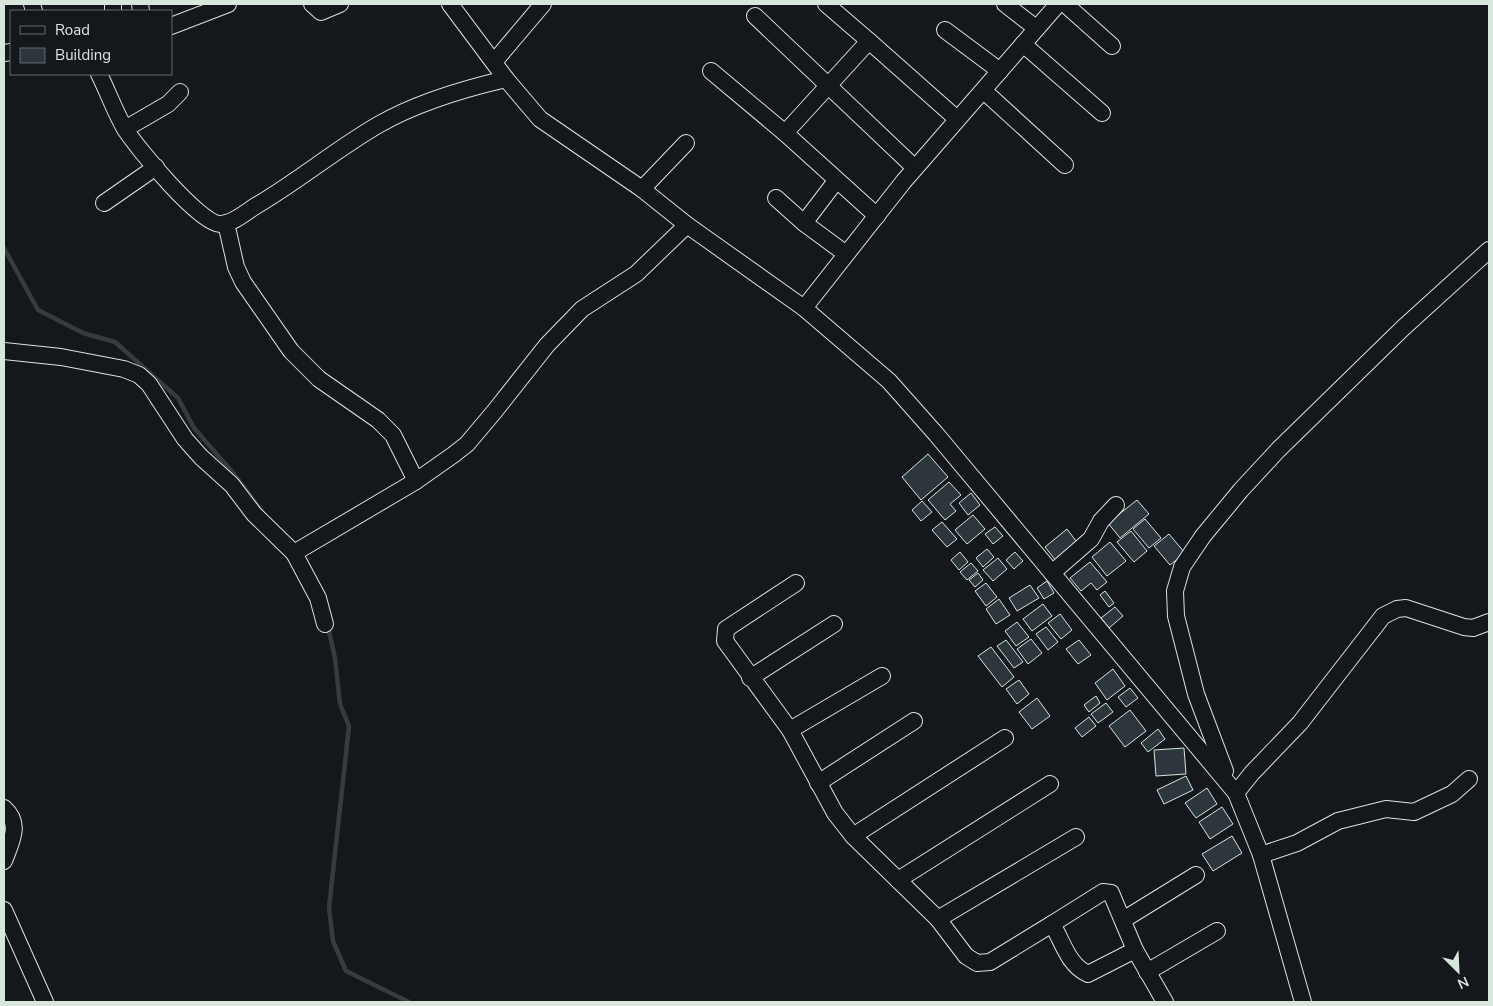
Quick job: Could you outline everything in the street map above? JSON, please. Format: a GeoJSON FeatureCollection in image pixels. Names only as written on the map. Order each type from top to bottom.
{"type":"FeatureCollection","features":[{"type":"Feature","properties":{"kind":"street"},"geometry":{"type":"LineString","coordinates":[[172,26],[228,4]]}},
{"type":"Feature","properties":{"kind":"street"},"geometry":{"type":"LineString","coordinates":[[312,4],[321,12],[340,4]]}},
{"type":"Feature","properties":{"kind":"street"},"geometry":{"type":"LineString","coordinates":[[450,4],[506,79],[540,118],[642,188],[687,225],[804,308],[888,381],[1233,788]]}},
{"type":"Feature","properties":{"kind":"street"},"geometry":{"type":"LineString","coordinates":[[494,62],[543,4]]}},
{"type":"Feature","properties":{"kind":"street"},"geometry":{"type":"LineString","coordinates":[[826,4],[957,119]]}},
{"type":"Feature","properties":{"kind":"street"},"geometry":{"type":"LineString","coordinates":[[1005,4],[1036,28]]}},
{"type":"Feature","properties":{"kind":"street"},"geometry":{"type":"LineString","coordinates":[[804,308],[915,168],[1058,4]]}},
{"type":"Feature","properties":{"kind":"street"},"geometry":{"type":"LineString","coordinates":[[1065,4],[1112,46]]}},
{"type":"Feature","properties":{"kind":"street"},"geometry":{"type":"LineString","coordinates":[[755,16],[915,168]]}},
{"type":"Feature","properties":{"kind":"street"},"geometry":{"type":"LineString","coordinates":[[946,30],[1000,71]]}},
{"type":"Feature","properties":{"kind":"street"},"geometry":{"type":"LineString","coordinates":[[785,133],[869,41]]}},
{"type":"Feature","properties":{"kind":"street"},"geometry":{"type":"LineString","coordinates":[[1023,44],[1102,113]]}},
{"type":"Feature","properties":{"kind":"street"},"geometry":{"type":"LineString","coordinates":[[711,71],[785,133],[876,216]]}},
{"type":"Feature","properties":{"kind":"street"},"geometry":{"type":"LineString","coordinates":[[99,75],[125,129],[190,206],[214,223],[226,223],[282,191],[378,125],[410,109],[478,86],[506,79]]}},
{"type":"Feature","properties":{"kind":"street"},"geometry":{"type":"LineString","coordinates":[[984,91],[1065,165]]}},
{"type":"Feature","properties":{"kind":"street"},"geometry":{"type":"LineString","coordinates":[[125,129],[168,104],[180,92]]}},
{"type":"Feature","properties":{"kind":"street"},"geometry":{"type":"LineString","coordinates":[[642,188],[686,143]]}},
{"type":"Feature","properties":{"kind":"street"},"geometry":{"type":"LineString","coordinates":[[104,204],[156,167]]}},
{"type":"Feature","properties":{"kind":"street"},"geometry":{"type":"LineString","coordinates":[[804,223],[836,181]]}},
{"type":"Feature","properties":{"kind":"street"},"geometry":{"type":"LineString","coordinates":[[776,198],[804,223],[846,254]]}},
{"type":"Feature","properties":{"kind":"street"},"geometry":{"type":"LineString","coordinates":[[226,223],[236,267],[243,282],[291,352],[319,378],[378,420],[393,435],[416,481]]}},
{"type":"Feature","properties":{"kind":"street"},"geometry":{"type":"LineString","coordinates":[[294,553],[416,481],[467,444],[547,345],[582,308],[636,274],[687,225]]}},
{"type":"Feature","properties":{"kind":"street"},"geometry":{"type":"LineString","coordinates":[[1303,1002],[1261,855],[1196,694],[1176,616],[1176,591],[1182,567],[1203,536],[1241,490],[1278,450],[1403,328],[1489,250]]}},
{"type":"Feature","properties":{"kind":"street"},"geometry":{"type":"LineString","coordinates":[[4,351],[61,358],[124,369],[139,375],[149,384],[166,413],[190,445],[232,485],[254,514],[294,553],[318,598],[325,624]]}},
{"type":"Feature","properties":{"kind":"street"},"geometry":{"type":"LineString","coordinates":[[1052,573],[1091,539],[1101,521],[1116,505]]}},
{"type":"Feature","properties":{"kind":"street"},"geometry":{"type":"LineString","coordinates":[[796,583],[726,630],[725,641],[750,678],[790,730],[803,750],[818,783],[835,813],[853,836],[938,920],[966,956],[977,963],[984,964],[1106,891],[1110,893],[1124,920],[1135,950],[1165,1002]]}},
{"type":"Feature","properties":{"kind":"street"},"geometry":{"type":"LineString","coordinates":[[1233,788],[1252,772],[1300,723],[1383,616],[1406,608],[1464,627],[1474,628],[1489,622]]}},
{"type":"Feature","properties":{"kind":"street"},"geometry":{"type":"LineString","coordinates":[[750,678],[834,624]]}},
{"type":"Feature","properties":{"kind":"street"},"geometry":{"type":"LineString","coordinates":[[790,730],[882,676]]}},
{"type":"Feature","properties":{"kind":"street"},"geometry":{"type":"LineString","coordinates":[[818,783],[914,721]]}},
{"type":"Feature","properties":{"kind":"street"},"geometry":{"type":"LineString","coordinates":[[853,836],[1005,738]]}},
{"type":"Feature","properties":{"kind":"street"},"geometry":{"type":"LineString","coordinates":[[1261,855],[1297,843],[1338,821],[1386,809],[1414,812],[1452,794],[1469,779]]}},
{"type":"Feature","properties":{"kind":"street"},"geometry":{"type":"LineString","coordinates":[[898,880],[1050,784]]}},
{"type":"Feature","properties":{"kind":"street"},"geometry":{"type":"LineString","coordinates":[[4,808],[10,814],[15,830],[4,861]]}},
{"type":"Feature","properties":{"kind":"street"},"geometry":{"type":"LineString","coordinates":[[938,920],[1076,837]]}},
{"type":"Feature","properties":{"kind":"street"},"geometry":{"type":"LineString","coordinates":[[1124,920],[1196,875]]}},
{"type":"Feature","properties":{"kind":"street"},"geometry":{"type":"LineString","coordinates":[[4,910],[45,1002]]}},
{"type":"Feature","properties":{"kind":"street"},"geometry":{"type":"LineString","coordinates":[[1052,924],[1072,962],[1080,970],[1088,974],[1135,950]]}},
{"type":"Feature","properties":{"kind":"street"},"geometry":{"type":"LineString","coordinates":[[1147,972],[1217,931]]}},
{"type":"Feature","properties":{"kind":"building"},"geometry":{"type":"Polygon","coordinates":[[[928,454],[948,477],[921,500],[902,477],[928,454]]]}},
{"type":"Feature","properties":{"kind":"building"},"geometry":{"type":"Polygon","coordinates":[[[949,482],[961,495],[950,504],[956,511],[945,520],[928,500],[949,482]]]}},
{"type":"Feature","properties":{"kind":"building"},"geometry":{"type":"Polygon","coordinates":[[[971,493],[980,505],[968,515],[959,503],[971,493]]]}},
{"type":"Feature","properties":{"kind":"building"},"geometry":{"type":"Polygon","coordinates":[[[1137,500],[1149,514],[1120,538],[1108,523],[1137,500]]]}},
{"type":"Feature","properties":{"kind":"building"},"geometry":{"type":"Polygon","coordinates":[[[922,501],[932,512],[921,521],[912,510],[922,501]]]}},
{"type":"Feature","properties":{"kind":"building"},"geometry":{"type":"Polygon","coordinates":[[[973,515],[985,529],[967,544],[955,530],[973,515]]]}},
{"type":"Feature","properties":{"kind":"building"},"geometry":{"type":"Polygon","coordinates":[[[1145,519],[1161,538],[1149,548],[1133,529],[1145,519]]]}},
{"type":"Feature","properties":{"kind":"building"},"geometry":{"type":"Polygon","coordinates":[[[942,522],[957,539],[947,547],[932,530],[942,522]]]}},
{"type":"Feature","properties":{"kind":"building"},"geometry":{"type":"Polygon","coordinates":[[[995,527],[1003,536],[993,544],[985,534],[995,527]]]}},
{"type":"Feature","properties":{"kind":"building"},"geometry":{"type":"Polygon","coordinates":[[[1067,529],[1079,545],[1057,562],[1045,547],[1067,529]]]}},
{"type":"Feature","properties":{"kind":"building"},"geometry":{"type":"Polygon","coordinates":[[[1131,531],[1147,551],[1134,562],[1117,542],[1131,531]]]}},
{"type":"Feature","properties":{"kind":"building"},"geometry":{"type":"Polygon","coordinates":[[[1169,534],[1185,553],[1170,565],[1154,546],[1169,534]]]}},
{"type":"Feature","properties":{"kind":"building"},"geometry":{"type":"Polygon","coordinates":[[[1110,542],[1126,561],[1107,576],[1092,557],[1110,542]]]}},
{"type":"Feature","properties":{"kind":"building"},"geometry":{"type":"Polygon","coordinates":[[[987,549],[994,557],[983,567],[976,558],[987,549]]]}},
{"type":"Feature","properties":{"kind":"building"},"geometry":{"type":"Polygon","coordinates":[[[960,552],[968,562],[959,570],[951,560],[960,552]]]}},
{"type":"Feature","properties":{"kind":"building"},"geometry":{"type":"Polygon","coordinates":[[[1015,552],[1023,561],[1014,569],[1006,560],[1015,552]]]}},
{"type":"Feature","properties":{"kind":"building"},"geometry":{"type":"Polygon","coordinates":[[[998,558],[1007,569],[993,581],[983,570],[998,558]]]}},
{"type":"Feature","properties":{"kind":"building"},"geometry":{"type":"Polygon","coordinates":[[[1090,562],[1107,582],[1097,590],[1091,583],[1081,591],[1070,578],[1090,562]]]}},
{"type":"Feature","properties":{"kind":"building"},"geometry":{"type":"Polygon","coordinates":[[[971,563],[978,571],[967,580],[960,572],[971,563]]]}},
{"type":"Feature","properties":{"kind":"building"},"geometry":{"type":"Polygon","coordinates":[[[978,573],[983,580],[975,587],[969,580],[978,573]]]}},
{"type":"Feature","properties":{"kind":"building"},"geometry":{"type":"Polygon","coordinates":[[[1047,581],[1054,593],[1044,599],[1037,588],[1047,581]]]}},
{"type":"Feature","properties":{"kind":"building"},"geometry":{"type":"Polygon","coordinates":[[[986,583],[997,597],[986,606],[975,591],[986,583]]]}},
{"type":"Feature","properties":{"kind":"building"},"geometry":{"type":"Polygon","coordinates":[[[1030,585],[1039,598],[1017,611],[1009,598],[1030,585]]]}},
{"type":"Feature","properties":{"kind":"building"},"geometry":{"type":"Polygon","coordinates":[[[1105,591],[1114,603],[1109,607],[1100,595],[1105,591]]]}},
{"type":"Feature","properties":{"kind":"building"},"geometry":{"type":"Polygon","coordinates":[[[999,599],[1010,615],[996,624],[986,609],[999,599]]]}},
{"type":"Feature","properties":{"kind":"building"},"geometry":{"type":"Polygon","coordinates":[[[1043,604],[1052,616],[1032,631],[1023,619],[1043,604]]]}},
{"type":"Feature","properties":{"kind":"building"},"geometry":{"type":"Polygon","coordinates":[[[1115,607],[1123,616],[1109,628],[1101,618],[1115,607]]]}},
{"type":"Feature","properties":{"kind":"building"},"geometry":{"type":"Polygon","coordinates":[[[1060,614],[1072,630],[1061,639],[1048,623],[1060,614]]]}},
{"type":"Feature","properties":{"kind":"building"},"geometry":{"type":"Polygon","coordinates":[[[1017,622],[1029,637],[1016,646],[1005,631],[1017,622]]]}},
{"type":"Feature","properties":{"kind":"building"},"geometry":{"type":"Polygon","coordinates":[[[1046,627],[1058,642],[1048,650],[1036,634],[1046,627]]]}},
{"type":"Feature","properties":{"kind":"building"},"geometry":{"type":"Polygon","coordinates":[[[1031,639],[1042,653],[1028,664],[1017,649],[1031,639]]]}},
{"type":"Feature","properties":{"kind":"building"},"geometry":{"type":"Polygon","coordinates":[[[1006,640],[1023,662],[1014,668],[997,646],[1006,640]]]}},
{"type":"Feature","properties":{"kind":"building"},"geometry":{"type":"Polygon","coordinates":[[[1079,640],[1091,655],[1078,664],[1066,649],[1079,640]]]}},
{"type":"Feature","properties":{"kind":"building"},"geometry":{"type":"Polygon","coordinates":[[[991,647],[1014,677],[1002,687],[978,656],[991,647]]]}},
{"type":"Feature","properties":{"kind":"building"},"geometry":{"type":"Polygon","coordinates":[[[1113,669],[1125,686],[1107,700],[1095,683],[1113,669]]]}},
{"type":"Feature","properties":{"kind":"building"},"geometry":{"type":"Polygon","coordinates":[[[1019,680],[1029,694],[1017,704],[1006,689],[1019,680]]]}},
{"type":"Feature","properties":{"kind":"building"},"geometry":{"type":"Polygon","coordinates":[[[1130,688],[1138,698],[1126,707],[1118,697],[1130,688]]]}},
{"type":"Feature","properties":{"kind":"building"},"geometry":{"type":"Polygon","coordinates":[[[1096,696],[1100,703],[1089,712],[1084,705],[1096,696]]]}},
{"type":"Feature","properties":{"kind":"building"},"geometry":{"type":"Polygon","coordinates":[[[1037,698],[1050,716],[1032,729],[1019,712],[1037,698]]]}},
{"type":"Feature","properties":{"kind":"building"},"geometry":{"type":"Polygon","coordinates":[[[1106,703],[1113,712],[1098,723],[1091,714],[1106,703]]]}},
{"type":"Feature","properties":{"kind":"building"},"geometry":{"type":"Polygon","coordinates":[[[1130,710],[1146,731],[1125,747],[1109,726],[1130,710]]]}},
{"type":"Feature","properties":{"kind":"building"},"geometry":{"type":"Polygon","coordinates":[[[1089,717],[1096,726],[1082,737],[1075,728],[1089,717]]]}},
{"type":"Feature","properties":{"kind":"building"},"geometry":{"type":"Polygon","coordinates":[[[1158,729],[1165,739],[1148,752],[1141,743],[1158,729]]]}},
{"type":"Feature","properties":{"kind":"building"},"geometry":{"type":"Polygon","coordinates":[[[1184,748],[1186,774],[1156,776],[1154,750],[1184,748]]]}},
{"type":"Feature","properties":{"kind":"building"},"geometry":{"type":"Polygon","coordinates":[[[1186,776],[1193,790],[1164,804],[1157,790],[1186,776]]]}},
{"type":"Feature","properties":{"kind":"building"},"geometry":{"type":"Polygon","coordinates":[[[1207,788],[1217,804],[1196,818],[1185,803],[1207,788]]]}},
{"type":"Feature","properties":{"kind":"building"},"geometry":{"type":"Polygon","coordinates":[[[1222,807],[1233,824],[1210,839],[1199,822],[1222,807]]]}},
{"type":"Feature","properties":{"kind":"building"},"geometry":{"type":"Polygon","coordinates":[[[1232,836],[1242,853],[1213,871],[1202,854],[1232,836]]]}},
{"type":"Feature","properties":{"kind":"waterway"},"geometry":{"type":"LineString","coordinates":[[4,248],[38,310],[83,333],[115,342],[178,398],[194,428],[234,474],[264,514]]}},
{"type":"Feature","properties":{"kind":"waterway"},"geometry":{"type":"LineString","coordinates":[[328,627],[335,658],[340,704],[349,726],[329,908],[333,941],[346,971],[409,1002]]}}]}
